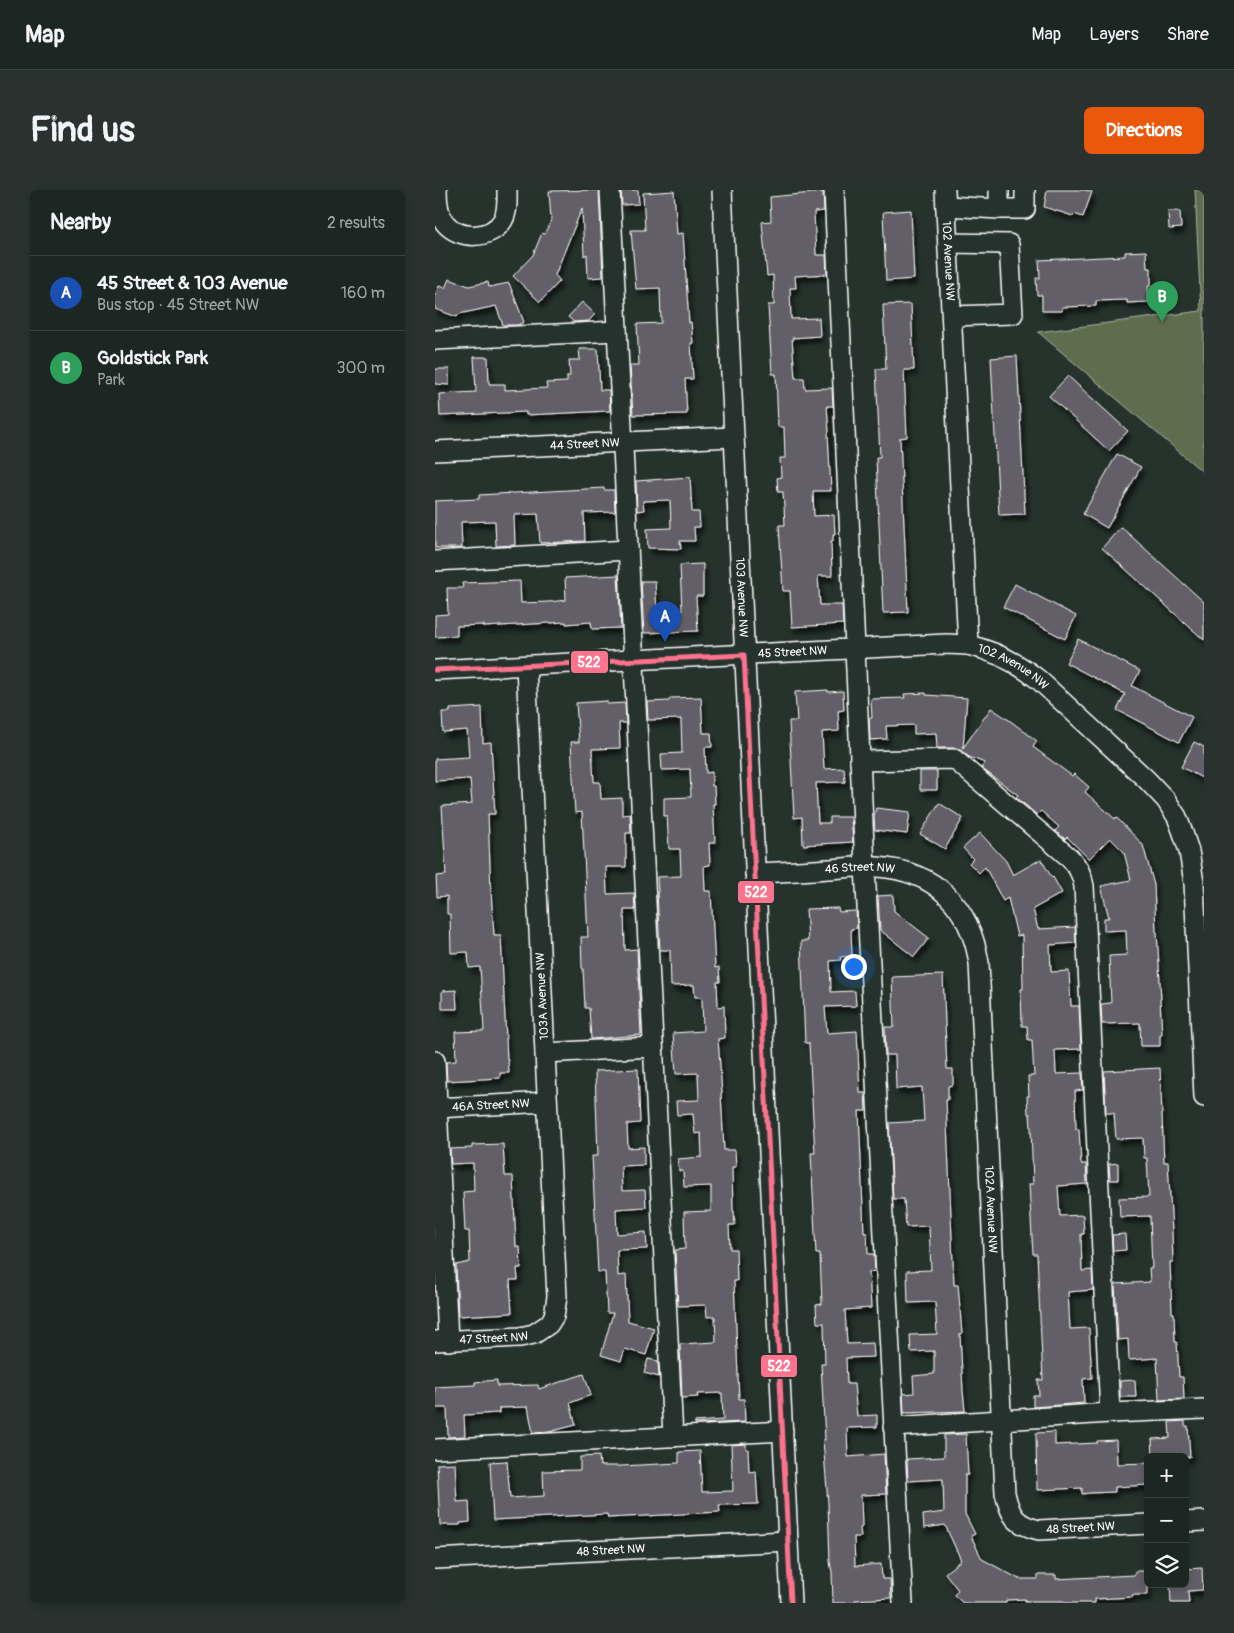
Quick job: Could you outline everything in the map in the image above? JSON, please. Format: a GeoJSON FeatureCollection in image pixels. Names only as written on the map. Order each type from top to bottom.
{"type":"FeatureCollection","features":[{"type":"Feature","properties":{"kind":"street"},"geometry":{"type":"LineString","coordinates":[[437,190],[441,215],[446,224],[459,234],[472,236],[496,228],[503,220],[506,212],[507,190]]}},
{"type":"Feature","properties":{"kind":"street"},"geometry":{"type":"LineString","coordinates":[[611,190],[673,1437]]}},
{"type":"Feature","properties":{"kind":"street","name":"103 Avenue NW"},"geometry":{"type":"LineString","coordinates":[[722,190],[791,1603]]}},
{"type":"Feature","properties":{"kind":"street"},"geometry":{"type":"LineString","coordinates":[[834,190],[865,867],[903,1603]]}},
{"type":"Feature","properties":{"kind":"street"},"geometry":{"type":"LineString","coordinates":[[999,190],[999,209]]}},
{"type":"Feature","properties":{"kind":"street"},"geometry":{"type":"LineString","coordinates":[[945,198],[999,209],[1025,209],[1025,190]]}},
{"type":"Feature","properties":{"kind":"street","name":"102 Avenue NW"},"geometry":{"type":"LineString","coordinates":[[945,198],[969,646],[987,650],[1006,658],[1039,680],[1157,789],[1177,817],[1189,851],[1193,875],[1204,1097]]}},
{"type":"Feature","properties":{"kind":"street"},"geometry":{"type":"LineString","coordinates":[[948,244],[1009,244],[1013,314],[952,316]]}},
{"type":"Feature","properties":{"kind":"street"},"geometry":{"type":"LineString","coordinates":[[435,340],[617,331]]}},
{"type":"Feature","properties":{"kind":"street","name":"44 Street NW"},"geometry":{"type":"LineString","coordinates":[[435,451],[733,437]]}},
{"type":"Feature","properties":{"kind":"street"},"geometry":{"type":"LineString","coordinates":[[435,561],[628,550]]}},
{"type":"Feature","properties":{"kind":"street","name":"45 Street NW"},"geometry":{"type":"LineString","coordinates":[[435,670],[946,644],[969,646]]}},
{"type":"Feature","properties":{"kind":"street","name":"103A Avenue NW"},"geometry":{"type":"LineString","coordinates":[[526,666],[557,1297],[554,1316],[549,1324]]}},
{"type":"Feature","properties":{"kind":"street"},"geometry":{"type":"LineString","coordinates":[[860,761],[954,759],[1070,858],[1083,876],[1110,1413]]}},
{"type":"Feature","properties":{"kind":"street","name":"46 Street NW"},"geometry":{"type":"LineString","coordinates":[[755,873],[865,867],[888,868],[917,876],[929,882],[954,902]]}},
{"type":"Feature","properties":{"kind":"street","name":"102A Avenue NW"},"geometry":{"type":"LineString","coordinates":[[954,902],[971,930],[976,944],[979,963],[1005,1493],[1009,1509],[1017,1520]]}},
{"type":"Feature","properties":{"kind":"street"},"geometry":{"type":"LineString","coordinates":[[545,1053],[653,1047]]}},
{"type":"Feature","properties":{"kind":"street"},"geometry":{"type":"LineString","coordinates":[[435,1061],[442,1341]]}},
{"type":"Feature","properties":{"kind":"street","name":"46A Street NW"},"geometry":{"type":"LineString","coordinates":[[436,1107],[547,1102]]}},
{"type":"Feature","properties":{"kind":"street","name":"47 Street NW"},"geometry":{"type":"LineString","coordinates":[[442,1341],[526,1336],[534,1334],[549,1324]]}},
{"type":"Feature","properties":{"kind":"street"},"geometry":{"type":"LineString","coordinates":[[893,1427],[1110,1413],[1204,1410]]}},
{"type":"Feature","properties":{"kind":"street"},"geometry":{"type":"LineString","coordinates":[[435,1449],[783,1431]]}},
{"type":"Feature","properties":{"kind":"street","name":"48 Street NW"},"geometry":{"type":"LineString","coordinates":[[1017,1520],[1029,1528],[1039,1530],[1144,1524]]}},
{"type":"Feature","properties":{"kind":"street"},"geometry":{"type":"LineString","coordinates":[[1189,1522],[1204,1521]]}},
{"type":"Feature","properties":{"kind":"street","name":"48 Street NW"},"geometry":{"type":"LineString","coordinates":[[435,1559],[788,1541]]}},
{"type":"Feature","properties":{"kind":"green space"},"geometry":{"type":"Polygon","coordinates":[[[1195,190],[1204,190],[1204,473],[1038,332],[1201,311],[1195,190]]]}},
{"type":"Feature","properties":{"kind":"building"},"geometry":{"type":"Polygon","coordinates":[[[599,190],[603,277],[588,278],[587,254],[584,256],[582,208],[555,275],[560,281],[540,302],[513,276],[533,255],[542,233],[545,234],[551,220],[549,191],[599,190]]]}},
{"type":"Feature","properties":{"kind":"building"},"geometry":{"type":"Polygon","coordinates":[[[621,190],[638,190],[639,204],[622,205],[621,190]]]}},
{"type":"Feature","properties":{"kind":"building"},"geometry":{"type":"Polygon","coordinates":[[[1047,190],[1085,190],[1092,192],[1083,217],[1074,214],[1073,216],[1044,207],[1047,190]]]}},
{"type":"Feature","properties":{"kind":"building"},"geometry":{"type":"Polygon","coordinates":[[[674,191],[677,234],[683,233],[689,323],[691,322],[693,343],[691,343],[693,379],[685,379],[687,414],[633,415],[630,365],[639,365],[637,324],[661,323],[660,288],[636,289],[631,230],[645,230],[643,193],[674,191]]]}},
{"type":"Feature","properties":{"kind":"building"},"geometry":{"type":"Polygon","coordinates":[[[823,192],[824,211],[814,212],[816,255],[826,255],[827,274],[795,276],[796,288],[790,288],[791,319],[819,318],[820,336],[792,338],[795,378],[804,378],[805,389],[832,388],[833,406],[827,406],[831,491],[813,491],[814,516],[834,515],[835,534],[833,534],[833,541],[831,541],[832,576],[818,576],[820,605],[842,605],[843,624],[792,627],[790,591],[783,591],[779,525],[785,525],[783,492],[778,492],[777,478],[781,477],[780,458],[785,458],[784,427],[778,427],[776,374],[772,374],[768,305],[774,305],[773,275],[767,276],[762,222],[771,221],[770,197],[823,192]]]}},
{"type":"Feature","properties":{"kind":"building"},"geometry":{"type":"Polygon","coordinates":[[[911,210],[914,279],[886,281],[883,212],[911,210]]]}},
{"type":"Feature","properties":{"kind":"building"},"geometry":{"type":"Polygon","coordinates":[[[1168,211],[1180,211],[1181,228],[1169,229],[1168,211]]]}},
{"type":"Feature","properties":{"kind":"building"},"geometry":{"type":"Polygon","coordinates":[[[1146,251],[1147,268],[1151,268],[1151,286],[1148,286],[1149,302],[1127,303],[1127,300],[1096,301],[1096,306],[1062,307],[1062,311],[1042,311],[1042,295],[1037,295],[1036,278],[1040,278],[1039,260],[1125,256],[1125,252],[1146,251]]]}},
{"type":"Feature","properties":{"kind":"building"},"geometry":{"type":"Polygon","coordinates":[[[449,279],[469,286],[488,282],[489,287],[509,283],[524,322],[518,325],[503,325],[496,306],[459,314],[457,317],[435,309],[435,296],[439,286],[445,288],[449,279]]]}},
{"type":"Feature","properties":{"kind":"building"},"geometry":{"type":"Polygon","coordinates":[[[582,302],[595,314],[589,321],[574,322],[568,317],[582,302]]]}},
{"type":"Feature","properties":{"kind":"building"},"geometry":{"type":"Polygon","coordinates":[[[911,304],[914,370],[904,370],[907,437],[900,438],[908,612],[883,613],[876,457],[880,457],[876,369],[886,369],[883,305],[911,304]]]}},
{"type":"Feature","properties":{"kind":"building"},"geometry":{"type":"Polygon","coordinates":[[[579,349],[598,349],[600,390],[609,390],[610,411],[526,415],[526,412],[440,416],[439,394],[476,392],[474,357],[488,357],[489,384],[505,384],[505,390],[547,388],[546,383],[567,382],[567,376],[570,376],[569,360],[580,360],[579,349]]]}},
{"type":"Feature","properties":{"kind":"building"},"geometry":{"type":"Polygon","coordinates":[[[1017,356],[1025,514],[999,515],[991,358],[1017,356]]]}},
{"type":"Feature","properties":{"kind":"building"},"geometry":{"type":"Polygon","coordinates":[[[435,369],[449,369],[449,385],[435,384],[435,369]]]}},
{"type":"Feature","properties":{"kind":"building"},"geometry":{"type":"Polygon","coordinates":[[[1068,376],[1128,431],[1109,451],[1049,396],[1068,376]]]}},
{"type":"Feature","properties":{"kind":"building"},"geometry":{"type":"Polygon","coordinates":[[[1117,454],[1141,467],[1107,528],[1083,514],[1117,454]]]}},
{"type":"Feature","properties":{"kind":"building"},"geometry":{"type":"Polygon","coordinates":[[[690,477],[692,512],[699,512],[700,527],[694,527],[695,541],[680,541],[681,549],[648,548],[647,529],[671,528],[670,500],[643,501],[644,510],[637,511],[636,481],[690,477]]]}},
{"type":"Feature","properties":{"kind":"building"},"geometry":{"type":"Polygon","coordinates":[[[604,488],[604,490],[614,490],[615,512],[584,513],[585,541],[540,543],[538,514],[514,515],[515,545],[496,546],[495,521],[461,522],[462,548],[435,548],[435,501],[479,499],[479,495],[604,488]]]}},
{"type":"Feature","properties":{"kind":"building"},"geometry":{"type":"Polygon","coordinates":[[[1121,527],[1204,602],[1204,640],[1102,548],[1121,527]]]}},
{"type":"Feature","properties":{"kind":"building"},"geometry":{"type":"Polygon","coordinates":[[[703,564],[703,596],[696,596],[698,631],[644,633],[641,581],[655,581],[657,612],[682,611],[680,565],[703,564]]]}},
{"type":"Feature","properties":{"kind":"building"},"geometry":{"type":"Polygon","coordinates":[[[618,575],[621,628],[592,629],[591,622],[484,627],[484,625],[457,626],[457,636],[435,637],[435,615],[448,614],[447,588],[463,588],[462,583],[520,581],[521,603],[549,602],[566,600],[565,578],[618,575]]]}},
{"type":"Feature","properties":{"kind":"building"},"geometry":{"type":"Polygon","coordinates":[[[1015,584],[1076,616],[1065,639],[1003,607],[1015,584]]]}},
{"type":"Feature","properties":{"kind":"building"},"geometry":{"type":"Polygon","coordinates":[[[1078,639],[1140,671],[1132,686],[1192,717],[1179,742],[1117,710],[1125,694],[1066,663],[1078,639]]]}},
{"type":"Feature","properties":{"kind":"building"},"geometry":{"type":"Polygon","coordinates":[[[828,690],[828,692],[843,691],[844,710],[838,711],[839,731],[822,732],[824,769],[844,768],[845,782],[816,783],[818,823],[830,823],[830,817],[851,817],[853,842],[803,845],[802,817],[794,818],[789,721],[797,721],[795,692],[828,690]]]}},
{"type":"Feature","properties":{"kind":"building"},"geometry":{"type":"Polygon","coordinates":[[[926,693],[926,695],[967,698],[963,748],[991,708],[1009,720],[1037,741],[1033,747],[1072,776],[1074,774],[1089,787],[1085,792],[1115,819],[1116,817],[1143,845],[1154,885],[1161,999],[1162,1035],[1160,1035],[1160,1046],[1141,1046],[1140,1023],[1102,1024],[1101,1004],[1111,1003],[1109,956],[1127,955],[1126,930],[1104,931],[1104,918],[1109,918],[1101,886],[1131,880],[1124,852],[1110,838],[1089,859],[1067,837],[1065,839],[1055,831],[1059,827],[1041,811],[1037,815],[1016,797],[1018,795],[981,768],[985,763],[969,757],[961,750],[937,748],[936,733],[914,734],[914,725],[886,726],[887,739],[870,740],[869,718],[872,718],[871,699],[905,698],[904,694],[926,693]]]}},
{"type":"Feature","properties":{"kind":"building"},"geometry":{"type":"Polygon","coordinates":[[[701,697],[703,733],[711,733],[712,747],[705,747],[706,773],[712,772],[712,786],[714,786],[715,843],[709,843],[710,865],[704,866],[705,891],[711,891],[715,968],[719,967],[720,982],[717,982],[718,1007],[724,1006],[725,1038],[718,1039],[724,1150],[735,1150],[736,1167],[732,1167],[735,1225],[729,1225],[730,1249],[736,1249],[737,1281],[734,1281],[739,1399],[744,1399],[745,1422],[695,1424],[695,1422],[723,1420],[722,1393],[697,1394],[698,1397],[682,1398],[680,1344],[716,1342],[715,1316],[707,1317],[706,1305],[678,1306],[675,1250],[685,1249],[684,1212],[711,1211],[711,1186],[684,1187],[683,1171],[679,1171],[678,1159],[702,1157],[701,1133],[695,1134],[693,1114],[677,1115],[676,1101],[699,1100],[698,1073],[676,1074],[673,1033],[703,1031],[702,997],[695,997],[694,985],[671,986],[670,950],[660,950],[657,892],[657,877],[681,876],[680,849],[669,849],[667,816],[664,816],[664,798],[691,797],[690,769],[662,770],[661,754],[682,753],[681,719],[648,720],[647,702],[669,701],[670,698],[701,697]]]}},
{"type":"Feature","properties":{"kind":"building"},"geometry":{"type":"Polygon","coordinates":[[[607,701],[607,704],[625,703],[626,723],[619,723],[620,748],[592,749],[594,782],[600,782],[601,799],[622,798],[622,815],[630,814],[631,833],[626,833],[626,867],[606,867],[607,894],[634,893],[635,910],[624,910],[625,950],[637,949],[641,1035],[591,1039],[589,1008],[585,1008],[582,968],[581,937],[588,937],[582,812],[575,813],[571,742],[579,742],[576,703],[607,701]]]}},
{"type":"Feature","properties":{"kind":"building"},"geometry":{"type":"Polygon","coordinates":[[[482,707],[483,743],[491,742],[495,814],[488,814],[491,891],[494,935],[501,935],[509,1073],[500,1073],[500,1078],[447,1081],[446,1062],[456,1061],[455,1032],[484,1031],[480,967],[469,968],[468,952],[451,953],[450,914],[447,914],[447,896],[437,897],[436,876],[446,875],[442,806],[472,804],[470,779],[435,781],[435,759],[469,757],[467,730],[443,732],[442,712],[450,712],[450,709],[482,707]]]}},
{"type":"Feature","properties":{"kind":"building"},"geometry":{"type":"Polygon","coordinates":[[[1194,742],[1204,747],[1204,779],[1181,767],[1194,742]]]}},
{"type":"Feature","properties":{"kind":"building"},"geometry":{"type":"Polygon","coordinates":[[[920,771],[937,771],[937,790],[920,790],[920,771]]]}},
{"type":"Feature","properties":{"kind":"building"},"geometry":{"type":"Polygon","coordinates":[[[939,803],[963,818],[945,849],[920,834],[939,803]]]}},
{"type":"Feature","properties":{"kind":"building"},"geometry":{"type":"Polygon","coordinates":[[[876,808],[910,812],[907,834],[875,830],[874,816],[876,808]]]}},
{"type":"Feature","properties":{"kind":"building"},"geometry":{"type":"Polygon","coordinates":[[[980,833],[1006,861],[1013,875],[1041,859],[1053,877],[1062,893],[1033,909],[1038,929],[1075,927],[1076,943],[1050,945],[1051,972],[1069,971],[1071,1006],[1079,1006],[1081,1049],[1055,1050],[1056,1074],[1082,1073],[1083,1090],[1075,1091],[1076,1129],[1079,1129],[1081,1164],[1086,1164],[1087,1184],[1058,1186],[1060,1216],[1083,1215],[1084,1234],[1081,1234],[1082,1271],[1092,1270],[1093,1290],[1068,1292],[1070,1329],[1089,1328],[1092,1378],[1083,1379],[1084,1403],[1033,1407],[1033,1395],[1039,1395],[1038,1380],[1043,1380],[1037,1254],[1033,1254],[1029,1184],[1033,1184],[1031,1128],[1027,1096],[1029,1096],[1028,1076],[1034,1076],[1032,1040],[1028,1040],[1027,1026],[1022,1026],[1022,935],[1017,936],[1008,898],[1003,901],[985,867],[979,873],[969,863],[973,859],[963,848],[980,833]]]}},
{"type":"Feature","properties":{"kind":"building"},"geometry":{"type":"Polygon","coordinates":[[[893,895],[894,911],[929,938],[914,957],[880,930],[878,896],[893,895]]]}},
{"type":"Feature","properties":{"kind":"building"},"geometry":{"type":"Polygon","coordinates":[[[838,908],[839,912],[856,911],[857,928],[851,929],[852,956],[840,957],[841,960],[830,961],[831,992],[855,991],[856,1006],[825,1007],[827,1033],[857,1031],[860,1093],[865,1093],[866,1111],[859,1111],[864,1233],[867,1233],[868,1254],[874,1254],[875,1271],[869,1272],[871,1308],[845,1310],[847,1344],[873,1343],[874,1357],[846,1358],[847,1384],[854,1384],[857,1416],[877,1415],[877,1427],[847,1428],[848,1457],[884,1454],[886,1494],[861,1495],[862,1527],[860,1528],[861,1537],[854,1537],[855,1566],[881,1564],[882,1579],[890,1579],[891,1598],[855,1600],[855,1603],[833,1603],[823,1440],[825,1440],[821,1364],[825,1364],[824,1323],[817,1323],[816,1305],[822,1304],[820,1254],[816,1254],[811,1153],[815,1153],[809,1043],[805,1043],[801,941],[808,941],[806,909],[838,908]]]}},
{"type":"Feature","properties":{"kind":"building"},"geometry":{"type":"Polygon","coordinates":[[[943,975],[947,1069],[953,1069],[953,1085],[948,1086],[948,1100],[946,1100],[954,1285],[958,1285],[959,1296],[965,1411],[904,1413],[903,1394],[914,1393],[913,1376],[934,1374],[934,1351],[911,1352],[910,1335],[937,1334],[935,1302],[908,1303],[907,1271],[931,1270],[929,1226],[906,1227],[904,1199],[893,1199],[889,1123],[924,1121],[922,1087],[896,1089],[895,1055],[886,1055],[885,1027],[894,1027],[892,977],[943,975]]]}},
{"type":"Feature","properties":{"kind":"building"},"geometry":{"type":"Polygon","coordinates":[[[456,990],[457,1009],[442,1009],[442,991],[456,990]]]}},
{"type":"Feature","properties":{"kind":"building"},"geometry":{"type":"Polygon","coordinates":[[[1160,1068],[1164,1162],[1168,1162],[1172,1232],[1173,1262],[1170,1262],[1172,1313],[1174,1313],[1179,1377],[1183,1377],[1184,1399],[1159,1400],[1157,1358],[1129,1360],[1128,1339],[1118,1340],[1115,1284],[1150,1282],[1149,1268],[1152,1268],[1150,1216],[1120,1217],[1119,1198],[1149,1197],[1147,1158],[1144,1158],[1143,1138],[1116,1139],[1114,1113],[1106,1113],[1104,1071],[1160,1068]]]}},
{"type":"Feature","properties":{"kind":"building"},"geometry":{"type":"Polygon","coordinates":[[[638,1069],[640,1123],[627,1124],[628,1148],[644,1147],[644,1165],[621,1166],[622,1191],[645,1190],[646,1207],[616,1209],[617,1234],[646,1232],[647,1249],[617,1250],[618,1276],[626,1275],[628,1321],[654,1328],[646,1355],[625,1349],[621,1361],[601,1355],[613,1313],[607,1313],[605,1272],[598,1272],[592,1156],[598,1156],[595,1071],[638,1069]]]}},
{"type":"Feature","properties":{"kind":"building"},"geometry":{"type":"Polygon","coordinates":[[[503,1144],[505,1176],[513,1176],[516,1247],[520,1247],[521,1268],[517,1268],[518,1280],[510,1280],[512,1313],[458,1316],[456,1265],[470,1262],[469,1231],[465,1231],[463,1192],[474,1191],[473,1163],[451,1164],[450,1149],[472,1148],[472,1145],[503,1144]]]}},
{"type":"Feature","properties":{"kind":"building"},"geometry":{"type":"Polygon","coordinates":[[[1118,1163],[1118,1180],[1110,1180],[1109,1164],[1118,1163]]]}},
{"type":"Feature","properties":{"kind":"building"},"geometry":{"type":"Polygon","coordinates":[[[1125,1234],[1126,1250],[1113,1251],[1112,1235],[1125,1234]]]}},
{"type":"Feature","properties":{"kind":"building"},"geometry":{"type":"Polygon","coordinates":[[[648,1359],[658,1361],[659,1377],[644,1373],[648,1359]]]}},
{"type":"Feature","properties":{"kind":"building"},"geometry":{"type":"Polygon","coordinates":[[[584,1374],[591,1395],[570,1403],[576,1425],[549,1432],[533,1433],[528,1407],[499,1408],[499,1413],[464,1415],[465,1436],[448,1437],[447,1408],[435,1408],[435,1387],[475,1385],[475,1382],[497,1380],[497,1386],[538,1385],[539,1389],[584,1374]]]}},
{"type":"Feature","properties":{"kind":"building"},"geometry":{"type":"Polygon","coordinates":[[[1135,1380],[1136,1397],[1120,1397],[1120,1381],[1135,1380]]]}},
{"type":"Feature","properties":{"kind":"building"},"geometry":{"type":"Polygon","coordinates":[[[1185,1421],[1185,1426],[1188,1426],[1190,1457],[1189,1453],[1153,1453],[1152,1439],[1170,1438],[1169,1422],[1185,1421]]]}},
{"type":"Feature","properties":{"kind":"building"},"geometry":{"type":"Polygon","coordinates":[[[1055,1432],[1055,1445],[1116,1440],[1117,1464],[1144,1463],[1144,1485],[1115,1487],[1115,1492],[1082,1494],[1082,1488],[1037,1490],[1036,1433],[1055,1432]]]}},
{"type":"Feature","properties":{"kind":"building"},"geometry":{"type":"Polygon","coordinates":[[[966,1434],[968,1475],[965,1475],[965,1514],[975,1534],[971,1536],[982,1559],[1019,1579],[1038,1579],[1038,1575],[1056,1575],[1056,1579],[1135,1575],[1135,1571],[1144,1571],[1144,1588],[1148,1588],[1148,1595],[1095,1599],[1095,1603],[1025,1601],[1025,1599],[1007,1600],[1005,1603],[963,1603],[954,1595],[958,1590],[945,1573],[961,1560],[945,1525],[924,1528],[923,1515],[944,1512],[943,1479],[908,1481],[907,1459],[944,1457],[944,1435],[966,1434]]]}},
{"type":"Feature","properties":{"kind":"building"},"geometry":{"type":"Polygon","coordinates":[[[746,1444],[749,1472],[756,1471],[758,1504],[719,1505],[720,1512],[608,1518],[607,1514],[493,1520],[490,1462],[507,1461],[510,1498],[544,1496],[543,1471],[580,1470],[580,1457],[599,1456],[600,1466],[621,1466],[679,1463],[679,1452],[700,1451],[702,1492],[733,1491],[731,1445],[746,1444]]]}},
{"type":"Feature","properties":{"kind":"building"},"geometry":{"type":"Polygon","coordinates":[[[455,1463],[457,1502],[469,1501],[470,1522],[460,1523],[460,1525],[440,1525],[437,1464],[455,1463]]]}},
{"type":"Feature","properties":{"kind":"building"},"geometry":{"type":"Polygon","coordinates":[[[1202,1568],[1203,1590],[1188,1591],[1189,1603],[1171,1603],[1170,1588],[1189,1588],[1189,1569],[1202,1568]]]}},
{"type":"Feature","properties":{"kind":"transit line","name":"522"},"geometry":{"type":"LineString","coordinates":[[744,655],[791,1603]]}},
{"type":"Feature","properties":{"kind":"transit line","name":"522"},"geometry":{"type":"LineString","coordinates":[[435,670],[744,655]]}},
{"type":"Feature","properties":{"kind":"place","name":"Goldstick Park"},"geometry":{"type":"Point","coordinates":[1162,322]}},
{"type":"Feature","properties":{"kind":"place","name":"45 Street & 103 Avenue"},"geometry":{"type":"Point","coordinates":[665,642]}}]}
